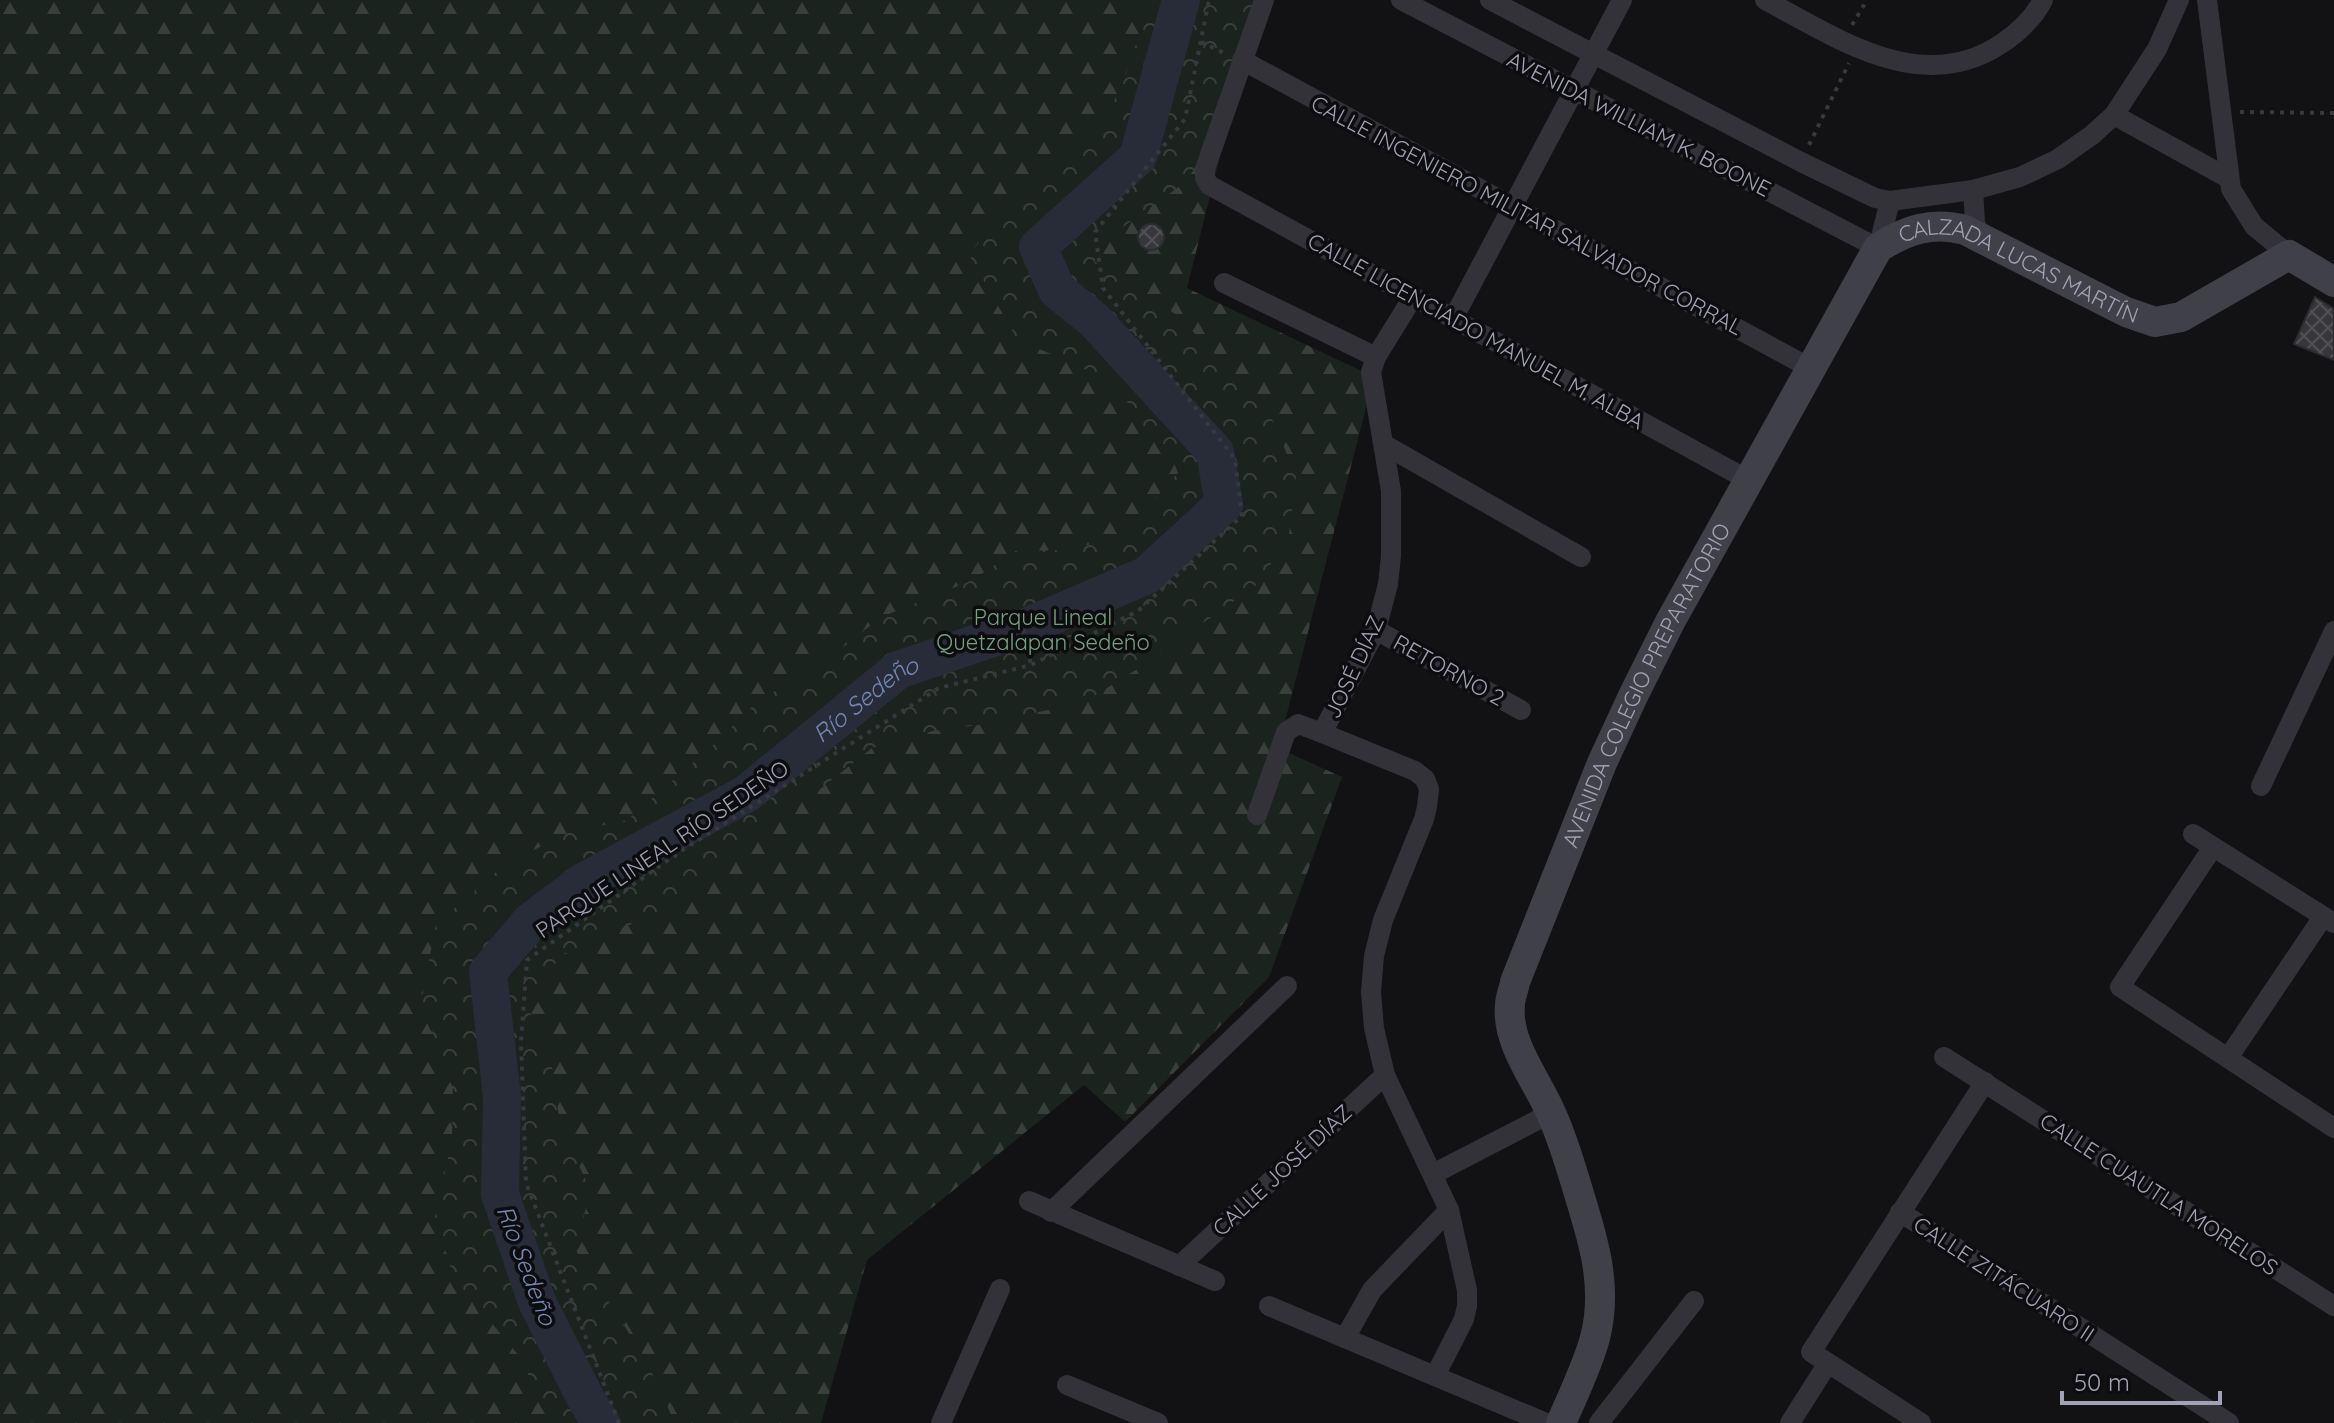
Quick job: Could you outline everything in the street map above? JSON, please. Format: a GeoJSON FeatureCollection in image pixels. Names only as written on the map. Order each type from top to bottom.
{"type":"FeatureCollection","features":[{"type":"Feature","properties":{"kind":"street"},"geometry":{"type":"LineString","coordinates":[[1242,60],[1264,0]]}},
{"type":"Feature","properties":{"kind":"street","name":"AVENIDA WILLIAM K. BOONE"},"geometry":{"type":"LineString","coordinates":[[1401,0],[1878,248]]}},
{"type":"Feature","properties":{"kind":"street","name":"AVENIDA WILLIAM K. BOONE"},"geometry":{"type":"LineString","coordinates":[[1490,0],[1801,162],[1875,198],[1890,201]]}},
{"type":"Feature","properties":{"kind":"street"},"geometry":{"type":"LineString","coordinates":[[1454,317],[1622,0]]}},
{"type":"Feature","properties":{"kind":"street"},"geometry":{"type":"LineString","coordinates":[[1765,0],[1850,45],[1884,59],[1918,66],[1949,65],[1984,55],[2017,34],[2043,0]]}},
{"type":"Feature","properties":{"kind":"street"},"geometry":{"type":"LineString","coordinates":[[1890,201],[1973,190],[2020,177],[2058,159],[2114,115],[2157,49],[2179,0]]}},
{"type":"Feature","properties":{"kind":"street"},"geometry":{"type":"LineString","coordinates":[[2207,0],[2228,178],[2244,213],[2254,226],[2289,255],[2334,282]]}},
{"type":"Feature","properties":{"kind":"street","name":"CALLE LICENCIADO MANUEL M. ALBA"},"geometry":{"type":"LineString","coordinates":[[1242,60],[1205,169],[1209,185],[1750,481]]}},
{"type":"Feature","properties":{"kind":"street","name":"CALLE INGENIERO MILITAR SALVADOR CORRAL"},"geometry":{"type":"LineString","coordinates":[[1242,60],[1812,369]]}},
{"type":"Feature","properties":{"kind":"street"},"geometry":{"type":"LineString","coordinates":[[2114,115],[2228,178]]}},
{"type":"Feature","properties":{"kind":"street"},"geometry":{"type":"LineString","coordinates":[[1973,190],[1975,222],[1980,236]]}},
{"type":"Feature","properties":{"kind":"street","name":"AVENIDA COLEGIO PREPARATORIO"},"geometry":{"type":"LineString","coordinates":[[1561,1423],[1596,1335],[1601,1294],[1598,1255],[1551,1113],[1519,1050],[1510,1025],[1515,982],[1602,763],[1634,694],[1670,622],[1878,248],[1890,201]]}},
{"type":"Feature","properties":{"kind":"street","name":"CALZADA LUCAS MARTÍN"},"geometry":{"type":"LineString","coordinates":[[1878,248],[1902,232],[1950,226],[1980,236],[2126,312],[2155,322],[2181,317],[2289,255]]}},
{"type":"Feature","properties":{"kind":"street"},"geometry":{"type":"LineString","coordinates":[[1224,283],[1376,357]]}},
{"type":"Feature","properties":{"kind":"street","name":"JOSÉ DÍAZ"},"geometry":{"type":"LineString","coordinates":[[1385,1075],[1374,1028],[1371,992],[1374,956],[1383,920],[1424,819],[1429,789],[1425,779],[1415,771],[1322,733],[1376,630],[1388,584],[1391,491],[1371,372],[1376,357],[1413,297]]}},
{"type":"Feature","properties":{"kind":"street"},"geometry":{"type":"LineString","coordinates":[[1385,445],[1581,557]]}},
{"type":"Feature","properties":{"kind":"street","name":"RETORNO 2"},"geometry":{"type":"LineString","coordinates":[[1376,630],[1521,710]]}},
{"type":"Feature","properties":{"kind":"street"},"geometry":{"type":"LineString","coordinates":[[2261,786],[2334,631]]}},
{"type":"Feature","properties":{"kind":"street"},"geometry":{"type":"LineString","coordinates":[[1257,815],[1286,732],[1298,724],[1322,733]]}},
{"type":"Feature","properties":{"kind":"street"},"geometry":{"type":"LineString","coordinates":[[2193,834],[2329,920],[2228,1058]]}},
{"type":"Feature","properties":{"kind":"street"},"geometry":{"type":"LineString","coordinates":[[2213,847],[2120,987],[2334,1128]]}},
{"type":"Feature","properties":{"kind":"street"},"geometry":{"type":"LineString","coordinates":[[1051,1212],[1287,986]]}},
{"type":"Feature","properties":{"kind":"street","name":"CALLE CUAUTLA MORELOS"},"geometry":{"type":"LineString","coordinates":[[1944,1057],[2334,1306]]}},
{"type":"Feature","properties":{"kind":"street"},"geometry":{"type":"LineString","coordinates":[[1385,1075],[1449,1210],[1467,1290],[1464,1319],[1435,1376]]}},
{"type":"Feature","properties":{"kind":"street","name":"CALLE JOSÉ DÍAZ"},"geometry":{"type":"LineString","coordinates":[[1179,1266],[1385,1075]]}},
{"type":"Feature","properties":{"kind":"street"},"geometry":{"type":"LineString","coordinates":[[1790,1423],[1819,1358],[1900,1212],[1985,1082]]}},
{"type":"Feature","properties":{"kind":"street"},"geometry":{"type":"LineString","coordinates":[[1433,1174],[1551,1113]]}},
{"type":"Feature","properties":{"kind":"street"},"geometry":{"type":"LineString","coordinates":[[1029,1201],[1215,1281]]}},
{"type":"Feature","properties":{"kind":"street"},"geometry":{"type":"LineString","coordinates":[[1345,1338],[1372,1290],[1449,1210]]}},
{"type":"Feature","properties":{"kind":"street","name":"CALLE ZITÁCUARO II"},"geometry":{"type":"LineString","coordinates":[[1900,1212],[2229,1423]]}},
{"type":"Feature","properties":{"kind":"street"},"geometry":{"type":"LineString","coordinates":[[941,1423],[1000,1289]]}},
{"type":"Feature","properties":{"kind":"street"},"geometry":{"type":"LineString","coordinates":[[1599,1423],[1694,1301]]}},
{"type":"Feature","properties":{"kind":"street"},"geometry":{"type":"LineString","coordinates":[[1269,1306],[1546,1423]]}},
{"type":"Feature","properties":{"kind":"street"},"geometry":{"type":"LineString","coordinates":[[1819,1358],[1921,1423]]}},
{"type":"Feature","properties":{"kind":"street"},"geometry":{"type":"LineString","coordinates":[[1067,1385],[1122,1416],[1158,1423]]}},
{"type":"Feature","properties":{"kind":"path","name":"PARQUE LINEAL RÍO SEDEÑO"},"geometry":{"type":"LineString","coordinates":[[619,1423],[526,1183],[521,1041],[527,960],[681,851],[939,688],[1031,665],[1138,611],[1242,516],[1235,459],[1103,288],[1095,232],[1185,119],[1209,0]]}},
{"type":"Feature","properties":{"kind":"path"},"geometry":{"type":"LineString","coordinates":[[1801,162],[1867,0]]}},
{"type":"Feature","properties":{"kind":"path"},"geometry":{"type":"LineString","coordinates":[[2222,112],[2334,113]]}},
{"type":"Feature","properties":{"kind":"path"},"geometry":{"type":"LineString","coordinates":[[1019,610],[1031,665]]}},
{"type":"Feature","properties":{"kind":"green space"},"geometry":{"type":"Polygon","coordinates":[[[0,0],[1259,0],[1187,288],[1374,377],[1278,748],[1342,777],[1269,977],[1125,1122],[1084,1085],[867,1260],[821,1423],[0,1423],[0,0]]]}},
{"type":"Feature","properties":{"kind":"green space","name":"Parque Lineal Quetzalapan Sedeño"},"geometry":{"type":"Polygon","coordinates":[[[1151,0],[1254,0],[1222,116],[1187,181],[1098,245],[1095,262],[1122,276],[1175,314],[1265,403],[1296,475],[1289,534],[1259,583],[1147,663],[1086,701],[993,723],[933,731],[872,748],[823,787],[769,820],[673,906],[561,955],[527,1006],[551,1059],[560,1125],[590,1189],[576,1251],[645,1358],[675,1423],[549,1423],[520,1357],[454,1278],[435,1216],[452,1141],[453,1078],[420,1008],[436,924],[503,866],[567,833],[627,820],[710,748],[758,701],[826,661],[881,617],[973,580],[1015,551],[1072,550],[1125,533],[1178,473],[1172,458],[1146,431],[1114,382],[1017,339],[969,255],[1027,181],[1104,123],[1127,71],[1151,0]]]}},
{"type":"Feature","properties":{"kind":"building"},"geometry":{"type":"Polygon","coordinates":[[[1151,224],[1160,228],[1164,237],[1160,246],[1151,250],[1142,246],[1138,237],[1142,228],[1151,224]]]}},
{"type":"Feature","properties":{"kind":"building"},"geometry":{"type":"Polygon","coordinates":[[[2315,297],[2334,309],[2334,360],[2294,344],[2315,297]]]}},
{"type":"Feature","properties":{"kind":"waterway","name":"Río Sedeño"},"geometry":{"type":"LineString","coordinates":[[601,1423],[537,1302],[500,1194],[502,1097],[488,972],[530,922],[583,882],[746,794],[898,670],[1031,625],[1147,575],[1224,504],[1215,452],[1094,320],[1057,290],[1038,247],[1138,157],[1181,0]]}}]}
